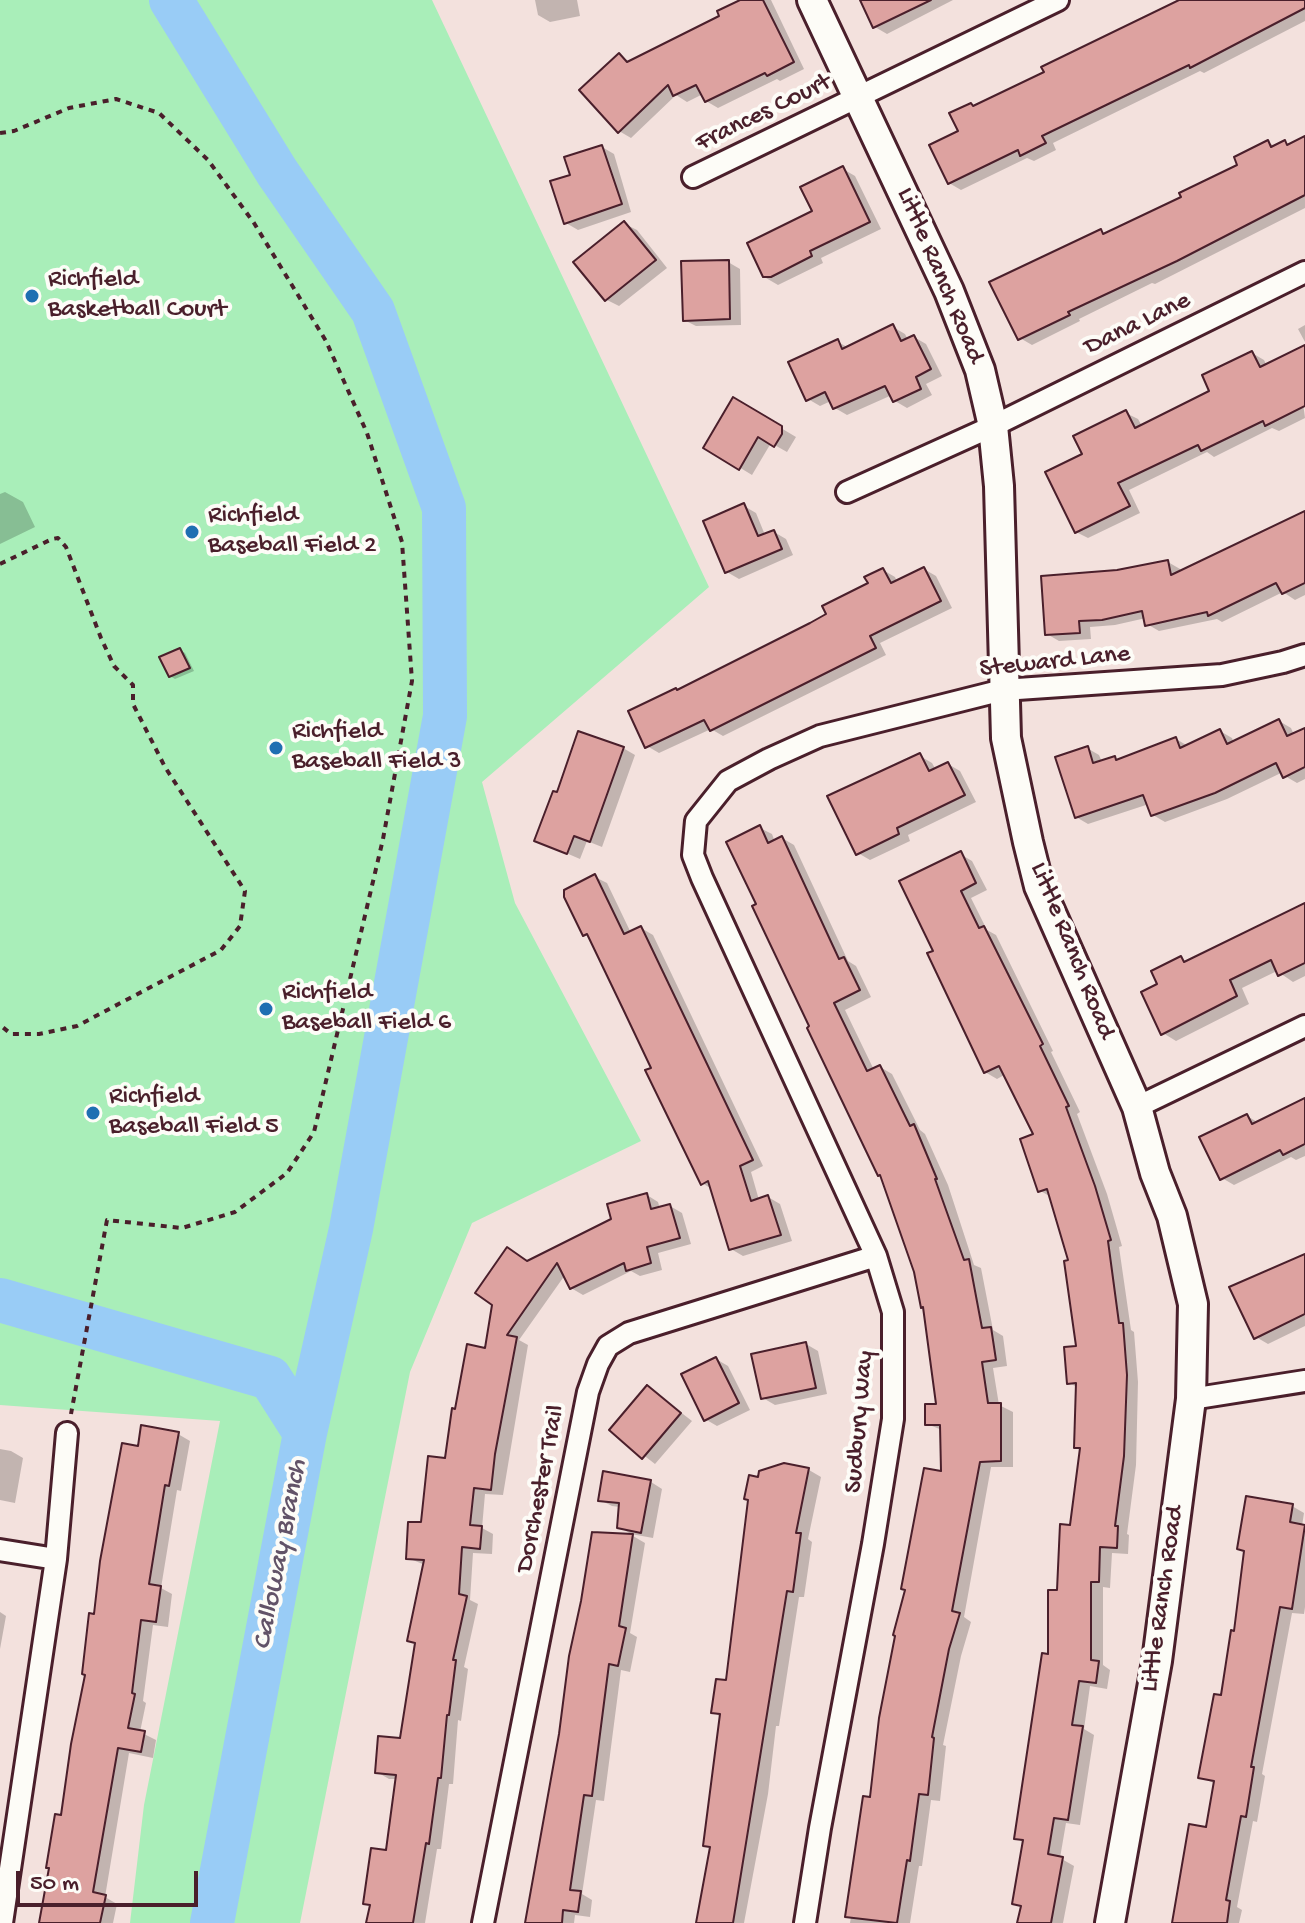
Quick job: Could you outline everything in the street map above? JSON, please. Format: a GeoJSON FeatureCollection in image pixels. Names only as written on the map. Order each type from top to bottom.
{"type":"FeatureCollection","features":[{"type":"Feature","properties":{"kind":"street","name":"Little Ranch Road"},"geometry":{"type":"LineString","coordinates":[[812,0],[965,326],[980,370],[993,426],[999,486],[1006,738],[1039,886],[1137,1107],[1155,1173],[1172,1216],[1193,1304],[1191,1399],[1157,1661],[1110,1923]]}},
{"type":"Feature","properties":{"kind":"street","name":"Frances Court"},"geometry":{"type":"LineString","coordinates":[[693,177],[1058,0]]}},
{"type":"Feature","properties":{"kind":"street","name":"Dana Lane"},"geometry":{"type":"LineString","coordinates":[[847,492],[993,426],[1305,272]]}},
{"type":"Feature","properties":{"kind":"street","name":"Steward Lane"},"geometry":{"type":"LineString","coordinates":[[728,781],[820,736],[1003,690],[1222,675],[1305,655]]}},
{"type":"Feature","properties":{"kind":"street","name":"Sudbury Way"},"geometry":{"type":"LineString","coordinates":[[728,781],[696,821],[693,855],[876,1256],[893,1312],[893,1419],[805,1923]]}},
{"type":"Feature","properties":{"kind":"street"},"geometry":{"type":"LineString","coordinates":[[1137,1107],[1305,1026]]}},
{"type":"Feature","properties":{"kind":"street","name":"Dorchester Trail"},"geometry":{"type":"LineString","coordinates":[[483,1923],[588,1392],[608,1346],[629,1333],[876,1256]]}},
{"type":"Feature","properties":{"kind":"street"},"geometry":{"type":"LineString","coordinates":[[1191,1399],[1305,1381]]}},
{"type":"Feature","properties":{"kind":"street"},"geometry":{"type":"LineString","coordinates":[[2,1923],[5,1871],[56,1559],[67,1433]]}},
{"type":"Feature","properties":{"kind":"street"},"geometry":{"type":"LineString","coordinates":[[0,1550],[56,1559]]}},
{"type":"Feature","properties":{"kind":"path"},"geometry":{"type":"LineString","coordinates":[[0,133],[14,131],[69,108],[116,99],[159,113],[208,160],[254,223],[326,341],[367,433],[402,542],[412,681],[383,839],[353,977],[314,1132],[287,1173],[235,1212],[182,1228],[107,1220],[67,1433]]}},
{"type":"Feature","properties":{"kind":"path"},"geometry":{"type":"LineString","coordinates":[[0,564],[52,539],[58,538],[66,547],[101,638],[114,666],[133,685],[133,704],[165,767],[245,891],[240,926],[221,950],[77,1026],[39,1034],[11,1034],[0,1025]]}},
{"type":"Feature","properties":{"kind":"green space"},"geometry":{"type":"Polygon","coordinates":[[[0,0],[432,0],[709,587],[482,782],[515,903],[641,1141],[472,1223],[410,1372],[300,1923],[130,1923],[144,1805],[220,1421],[0,1405],[0,0]]]}},
{"type":"Feature","properties":{"kind":"building"},"geometry":{"type":"Polygon","coordinates":[[[740,0],[763,0],[794,62],[705,102],[696,85],[673,96],[668,85],[618,133],[579,90],[619,53],[627,62],[719,16],[717,11],[740,0]]]}},
{"type":"Feature","properties":{"kind":"building"},"geometry":{"type":"Polygon","coordinates":[[[860,0],[931,0],[873,28],[860,0]]]}},
{"type":"Feature","properties":{"kind":"building"},"geometry":{"type":"Polygon","coordinates":[[[1179,0],[1305,0],[1305,8],[1190,68],[1189,65],[1042,136],[1046,143],[1020,156],[1018,150],[948,184],[929,145],[958,131],[949,113],[971,103],[973,106],[1044,72],[1041,67],[1179,0]]]}},
{"type":"Feature","properties":{"kind":"building"},"geometry":{"type":"Polygon","coordinates":[[[1305,136],[1305,195],[1177,261],[1068,312],[1070,315],[1018,340],[989,282],[1101,229],[1103,234],[1181,197],[1179,193],[1237,165],[1234,157],[1268,140],[1271,147],[1285,140],[1287,145],[1305,136]]]}},
{"type":"Feature","properties":{"kind":"building"},"geometry":{"type":"Polygon","coordinates":[[[602,145],[622,204],[564,224],[550,181],[570,175],[564,157],[602,145]]]}},
{"type":"Feature","properties":{"kind":"building"},"geometry":{"type":"Polygon","coordinates":[[[843,166],[870,222],[810,251],[812,256],[771,277],[763,277],[747,243],[812,211],[800,187],[843,166]]]}},
{"type":"Feature","properties":{"kind":"building"},"geometry":{"type":"Polygon","coordinates":[[[624,221],[656,260],[605,301],[573,262],[624,221]]]}},
{"type":"Feature","properties":{"kind":"building"},"geometry":{"type":"Polygon","coordinates":[[[729,260],[730,319],[683,321],[681,261],[729,260]]]}},
{"type":"Feature","properties":{"kind":"building"},"geometry":{"type":"Polygon","coordinates":[[[893,324],[901,341],[914,335],[931,369],[916,377],[921,389],[893,402],[885,386],[833,409],[825,392],[806,401],[788,362],[838,339],[842,349],[893,324]]]}},
{"type":"Feature","properties":{"kind":"building"},"geometry":{"type":"Polygon","coordinates":[[[1305,345],[1305,406],[1265,426],[1263,421],[1201,451],[1198,445],[1118,483],[1130,506],[1075,533],[1045,472],[1082,454],[1073,436],[1126,410],[1135,428],[1209,391],[1202,375],[1252,351],[1260,367],[1305,345]]]}},
{"type":"Feature","properties":{"kind":"building"},"geometry":{"type":"Polygon","coordinates":[[[733,397],[782,426],[782,434],[774,447],[758,437],[739,470],[703,448],[733,397]]]}},
{"type":"Feature","properties":{"kind":"building"},"geometry":{"type":"Polygon","coordinates":[[[744,503],[758,536],[774,530],[782,549],[725,573],[703,521],[744,503]]]}},
{"type":"Feature","properties":{"kind":"building"},"geometry":{"type":"Polygon","coordinates":[[[1305,511],[1305,583],[1282,594],[1276,583],[1208,616],[1207,612],[1145,626],[1142,611],[1102,620],[1079,621],[1080,633],[1045,635],[1041,576],[1117,570],[1168,560],[1171,575],[1305,511]]]}},
{"type":"Feature","properties":{"kind":"building"},"geometry":{"type":"Polygon","coordinates":[[[924,567],[941,601],[870,636],[876,648],[710,731],[704,720],[645,748],[628,711],[677,690],[826,614],[822,606],[868,583],[864,577],[883,568],[891,583],[924,567]]]}},
{"type":"Feature","properties":{"kind":"building"},"geometry":{"type":"Polygon","coordinates":[[[180,648],[190,668],[169,677],[159,657],[180,648]]]}},
{"type":"Feature","properties":{"kind":"building"},"geometry":{"type":"Polygon","coordinates":[[[1279,719],[1287,736],[1305,728],[1305,767],[1283,778],[1276,763],[1215,793],[1151,816],[1143,795],[1075,818],[1055,757],[1088,746],[1093,763],[1115,756],[1116,760],[1176,737],[1180,748],[1220,729],[1227,744],[1279,719]]]}},
{"type":"Feature","properties":{"kind":"building"},"geometry":{"type":"Polygon","coordinates":[[[578,731],[624,747],[590,842],[574,836],[567,854],[534,841],[553,791],[557,792],[578,731]]]}},
{"type":"Feature","properties":{"kind":"building"},"geometry":{"type":"Polygon","coordinates":[[[920,753],[929,771],[948,762],[965,795],[897,828],[899,834],[856,855],[827,796],[920,753]]]}},
{"type":"Feature","properties":{"kind":"building"},"geometry":{"type":"Polygon","coordinates":[[[760,825],[768,843],[782,836],[839,959],[844,957],[860,990],[834,1003],[867,1071],[880,1065],[910,1126],[914,1124],[937,1179],[964,1260],[969,1259],[982,1328],[991,1327],[996,1360],[982,1362],[988,1403],[1001,1403],[1001,1461],[980,1462],[952,1611],[960,1613],[949,1649],[932,1737],[928,1795],[919,1794],[897,1923],[845,1917],[863,1796],[870,1797],[879,1718],[893,1635],[905,1590],[901,1589],[924,1468],[941,1471],[940,1425],[925,1425],[925,1404],[936,1404],[923,1307],[880,1175],[807,1028],[809,1026],[752,906],[756,904],[726,842],[760,825]]]}},
{"type":"Feature","properties":{"kind":"building"},"geometry":{"type":"Polygon","coordinates":[[[961,851],[976,883],[961,891],[979,928],[984,926],[1043,1044],[1040,1046],[1069,1106],[1066,1107],[1111,1240],[1108,1241],[1119,1323],[1123,1323],[1127,1375],[1124,1456],[1115,1526],[1118,1526],[1117,1548],[1100,1547],[1099,1582],[1091,1582],[1091,1660],[1099,1661],[1096,1683],[1079,1681],[1072,1725],[1083,1726],[1068,1820],[1054,1818],[1048,1854],[1063,1857],[1051,1923],[1017,1923],[1021,1906],[1012,1904],[1023,1840],[1014,1839],[1042,1653],[1048,1654],[1048,1590],[1057,1590],[1060,1524],[1070,1525],[1080,1448],[1074,1448],[1076,1383],[1067,1384],[1064,1347],[1076,1346],[1064,1261],[1068,1260],[1047,1189],[1038,1192],[1020,1139],[1033,1134],[999,1066],[984,1073],[927,953],[933,951],[899,881],[961,851]]]}},
{"type":"Feature","properties":{"kind":"building"},"geometry":{"type":"Polygon","coordinates":[[[595,874],[624,934],[641,926],[753,1160],[740,1166],[751,1201],[768,1195],[781,1235],[729,1250],[708,1181],[701,1185],[645,1070],[651,1068],[623,1009],[587,934],[583,936],[564,897],[564,890],[595,874]]]}},
{"type":"Feature","properties":{"kind":"building"},"geometry":{"type":"Polygon","coordinates":[[[1305,903],[1305,963],[1278,976],[1271,960],[1230,980],[1237,996],[1161,1035],[1141,992],[1157,984],[1151,971],[1181,956],[1184,962],[1305,903]]]}},
{"type":"Feature","properties":{"kind":"building"},"geometry":{"type":"Polygon","coordinates":[[[1305,1098],[1305,1144],[1283,1155],[1280,1150],[1220,1180],[1199,1137],[1247,1114],[1252,1124],[1305,1098]]]}},
{"type":"Feature","properties":{"kind":"building"},"geometry":{"type":"Polygon","coordinates":[[[647,1193],[651,1209],[670,1204],[680,1238],[647,1247],[651,1263],[626,1271],[624,1263],[570,1289],[557,1263],[507,1335],[517,1337],[491,1490],[474,1488],[470,1525],[482,1526],[480,1549],[462,1547],[459,1594],[467,1596],[453,1660],[456,1660],[441,1778],[438,1778],[413,1923],[366,1923],[370,1905],[363,1904],[371,1848],[386,1850],[396,1775],[375,1773],[378,1736],[400,1738],[415,1643],[407,1641],[424,1560],[406,1559],[408,1522],[421,1522],[428,1456],[445,1458],[452,1408],[455,1409],[467,1344],[485,1348],[492,1305],[475,1293],[507,1247],[527,1261],[611,1219],[607,1204],[647,1193]]]}},
{"type":"Feature","properties":{"kind":"building"},"geometry":{"type":"Polygon","coordinates":[[[1305,1254],[1305,1314],[1254,1339],[1229,1287],[1305,1254]]]}},
{"type":"Feature","properties":{"kind":"building"},"geometry":{"type":"Polygon","coordinates":[[[806,1342],[816,1388],[761,1399],[751,1354],[806,1342]]]}},
{"type":"Feature","properties":{"kind":"building"},"geometry":{"type":"Polygon","coordinates":[[[716,1357],[739,1403],[704,1421],[681,1374],[716,1357]]]}},
{"type":"Feature","properties":{"kind":"building"},"geometry":{"type":"Polygon","coordinates":[[[647,1385],[681,1413],[642,1459],[609,1430],[647,1385]]]}},
{"type":"Feature","properties":{"kind":"building"},"geometry":{"type":"Polygon","coordinates":[[[141,1425],[179,1432],[169,1486],[165,1485],[149,1584],[161,1586],[156,1622],[141,1620],[132,1693],[135,1694],[128,1728],[145,1731],[141,1752],[118,1748],[93,1892],[106,1895],[100,1923],[39,1923],[55,1814],[61,1815],[85,1675],[82,1674],[89,1613],[94,1614],[100,1561],[122,1443],[138,1446],[141,1425]]]}},
{"type":"Feature","properties":{"kind":"building"},"geometry":{"type":"Polygon","coordinates":[[[784,1463],[809,1468],[796,1533],[801,1533],[793,1592],[787,1591],[733,1923],[696,1923],[710,1847],[703,1846],[720,1714],[711,1713],[716,1679],[726,1680],[748,1500],[744,1499],[749,1475],[758,1477],[759,1471],[784,1463]]]}},
{"type":"Feature","properties":{"kind":"building"},"geometry":{"type":"Polygon","coordinates":[[[603,1471],[651,1480],[641,1533],[617,1528],[619,1503],[598,1501],[603,1471]]]}},
{"type":"Feature","properties":{"kind":"building"},"geometry":{"type":"Polygon","coordinates":[[[1246,1496],[1293,1504],[1290,1522],[1305,1525],[1292,1609],[1280,1607],[1251,1767],[1254,1767],[1246,1817],[1241,1816],[1226,1900],[1230,1901],[1227,1923],[1172,1923],[1189,1824],[1206,1827],[1214,1781],[1198,1778],[1214,1694],[1221,1695],[1231,1630],[1234,1631],[1244,1551],[1237,1549],[1246,1496]]]}},
{"type":"Feature","properties":{"kind":"building"},"geometry":{"type":"Polygon","coordinates":[[[592,1532],[633,1534],[619,1626],[626,1628],[618,1666],[609,1664],[592,1796],[584,1795],[570,1890],[581,1891],[578,1912],[563,1910],[562,1923],[525,1923],[559,1734],[569,1656],[592,1532]]]}},
{"type":"Feature","properties":{"kind":"waterway"},"geometry":{"type":"LineString","coordinates":[[171,0],[277,172],[373,311],[444,508],[445,716],[351,1229],[305,1433],[212,1923]]}},
{"type":"Feature","properties":{"kind":"waterway","name":"Calloway Branch"},"geometry":{"type":"LineString","coordinates":[[0,1300],[270,1378],[305,1433]]}},
{"type":"Feature","properties":{"kind":"place","name":"Richfield Basketball Court"},"geometry":{"type":"Point","coordinates":[32,296]}},
{"type":"Feature","properties":{"kind":"place","name":"Richfield Baseball Field 2"},"geometry":{"type":"Point","coordinates":[192,532]}},
{"type":"Feature","properties":{"kind":"place","name":"Richfield Baseball Field 3"},"geometry":{"type":"Point","coordinates":[276,748]}},
{"type":"Feature","properties":{"kind":"place","name":"Richfield Baseball Field 6"},"geometry":{"type":"Point","coordinates":[266,1009]}},
{"type":"Feature","properties":{"kind":"place","name":"Richfield Baseball Field 5"},"geometry":{"type":"Point","coordinates":[93,1113]}}]}
